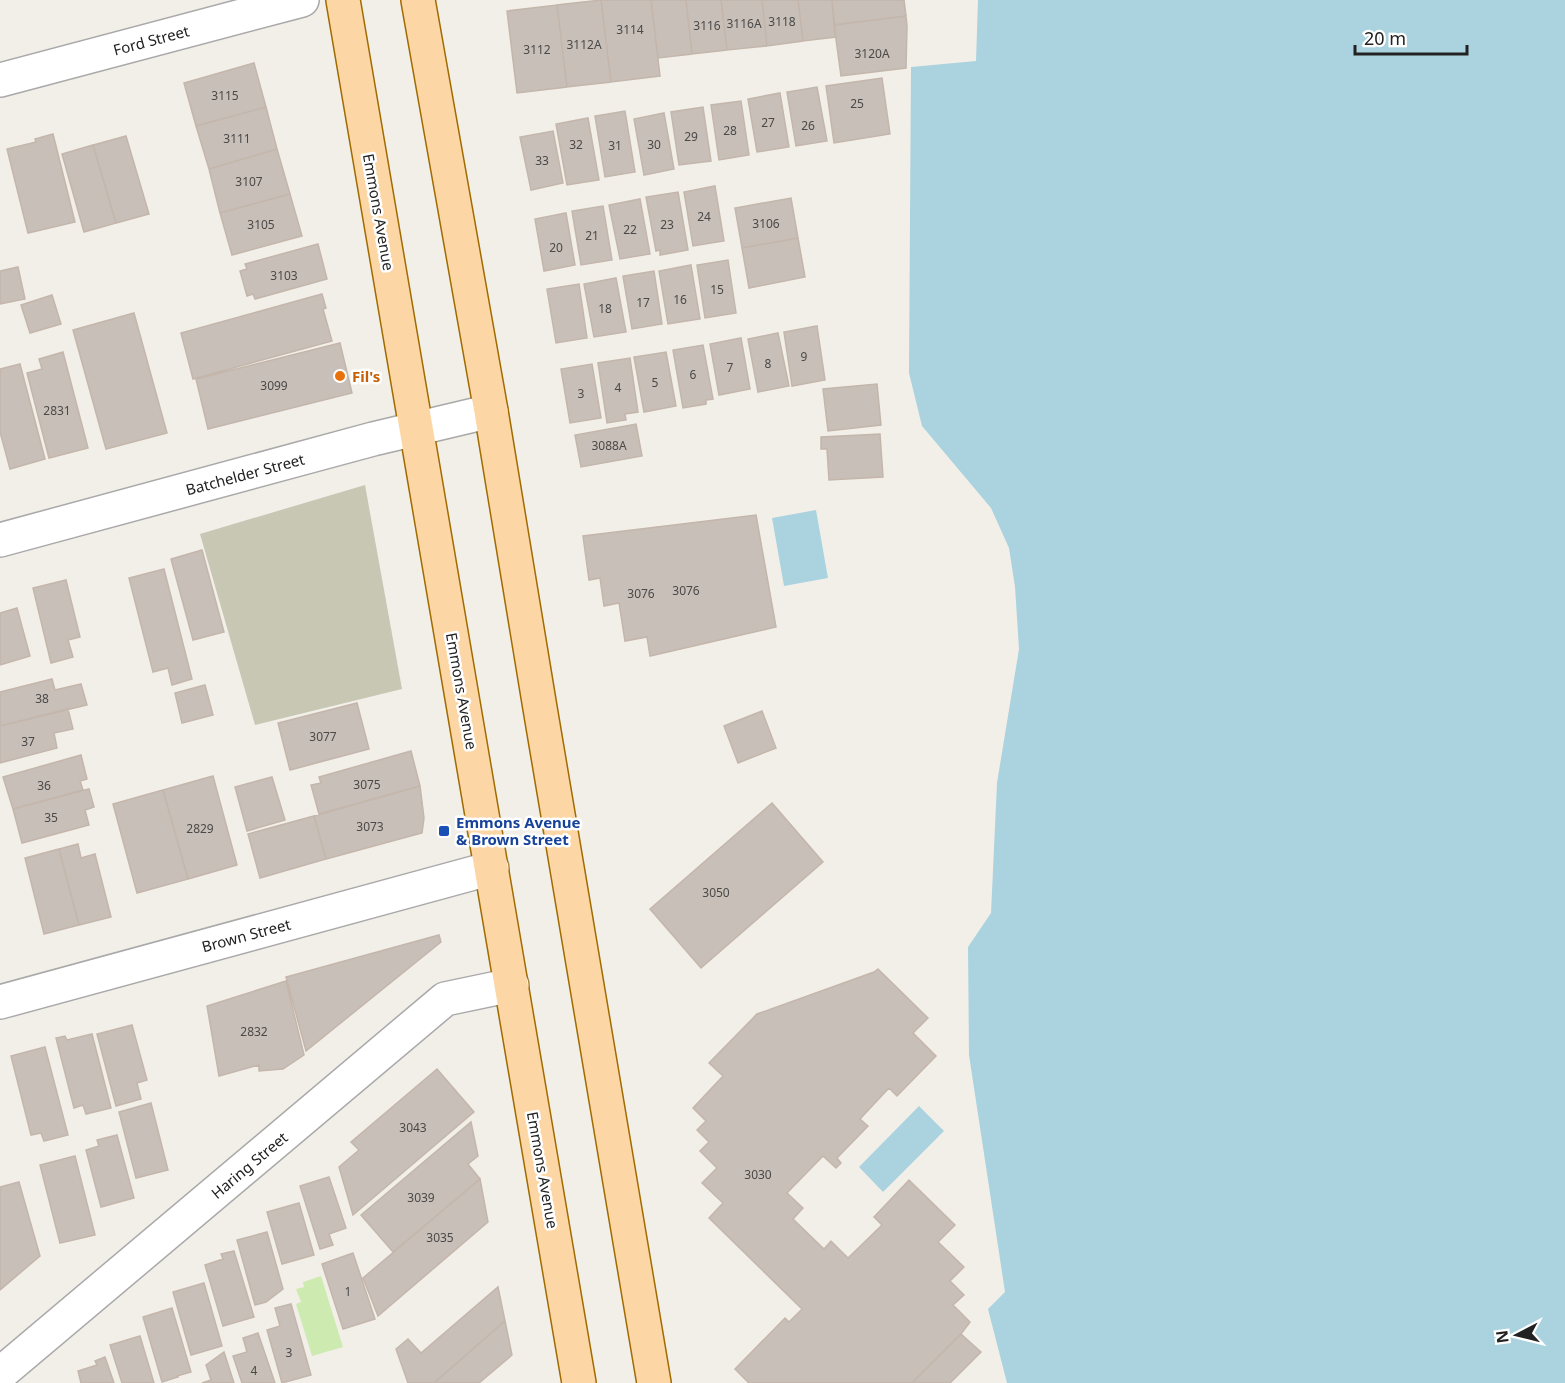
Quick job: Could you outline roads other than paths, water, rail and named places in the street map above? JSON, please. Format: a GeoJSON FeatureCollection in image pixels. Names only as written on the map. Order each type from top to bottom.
{"type":"FeatureCollection","features":[{"type":"Feature","properties":{"kind":"main road","name":"Emmons Avenue"},"geometry":{"type":"LineString","coordinates":[[343,0],[579,1383]]}},
{"type":"Feature","properties":{"kind":"main road"},"geometry":{"type":"LineString","coordinates":[[418,0],[491,411],[654,1383]]}},
{"type":"Feature","properties":{"kind":"street","name":"Ford Street"},"geometry":{"type":"LineString","coordinates":[[0,80],[302,0]]}},
{"type":"Feature","properties":{"kind":"street","name":"Batchelder Street"},"geometry":{"type":"LineString","coordinates":[[0,540],[416,428],[491,411]]}},
{"type":"Feature","properties":{"kind":"street","name":"Brown Street"},"geometry":{"type":"LineString","coordinates":[[0,1002],[492,868]]}},
{"type":"Feature","properties":{"kind":"street","name":"Haring Street"},"geometry":{"type":"LineString","coordinates":[[0,1374],[445,999],[512,985]]}},
{"type":"Feature","properties":{"kind":"water"},"geometry":{"type":"Polygon","coordinates":[[[978,0],[1565,0],[1565,1383],[1007,1383],[988,1309],[1005,1292],[969,1055],[968,947],[991,913],[997,783],[1019,649],[1015,587],[1009,548],[991,508],[922,426],[909,373],[911,67],[976,61],[978,0]]]}},
{"type":"Feature","properties":{"kind":"water"},"geometry":{"type":"Polygon","coordinates":[[[816,510],[828,578],[784,586],[772,518],[816,510]]]}},
{"type":"Feature","properties":{"kind":"water"},"geometry":{"type":"Polygon","coordinates":[[[919,1106],[944,1131],[883,1192],[859,1167],[919,1106]]]}},
{"type":"Feature","properties":{"kind":"place","name":"Fil's"},"geometry":{"type":"Point","coordinates":[340,376]}},
{"type":"Feature","properties":{"kind":"place","name":"Emmons Avenue & Brown Street"},"geometry":{"type":"Point","coordinates":[444,831]}}]}
